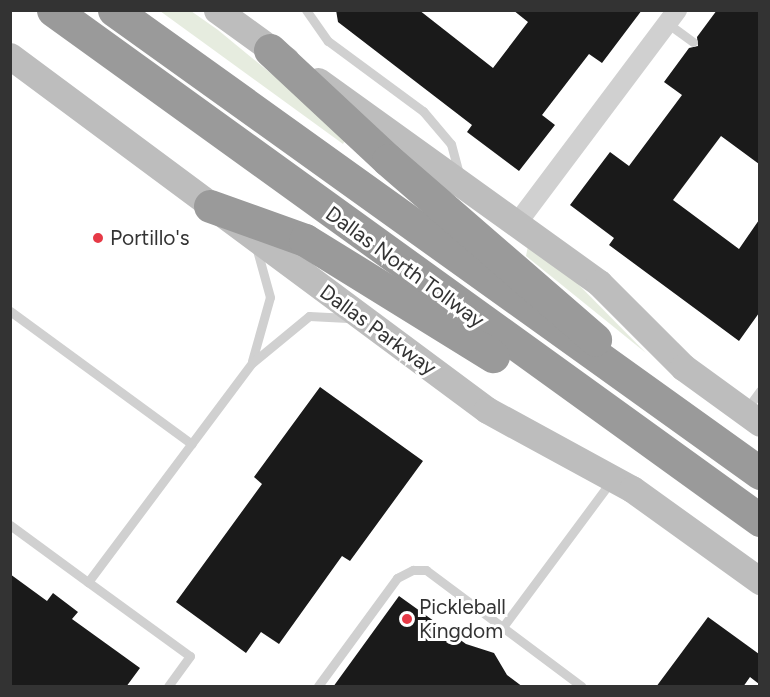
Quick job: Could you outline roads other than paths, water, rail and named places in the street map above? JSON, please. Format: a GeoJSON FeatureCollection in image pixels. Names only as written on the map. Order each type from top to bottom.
{"type":"FeatureCollection","features":[{"type":"Feature","properties":{"kind":"highway","name":"Dallas North Tollway"},"geometry":{"type":"LineString","coordinates":[[53,10],[636,435],[759,520]]}},
{"type":"Feature","properties":{"kind":"highway","name":"Dallas North Tollway"},"geometry":{"type":"LineString","coordinates":[[114,10],[560,335],[660,401],[759,473]]}},
{"type":"Feature","properties":{"kind":"highway"},"geometry":{"type":"LineString","coordinates":[[270,50],[660,401]]}},
{"type":"Feature","properties":{"kind":"highway"},"geometry":{"type":"LineString","coordinates":[[210,206],[305,240],[581,413],[636,435]]}},
{"type":"Feature","properties":{"kind":"main road"},"geometry":{"type":"LineString","coordinates":[[217,10],[270,50],[460,179],[518,222],[599,283],[682,367],[754,409]]}},
{"type":"Feature","properties":{"kind":"main road","name":"Dallas Parkway"},"geometry":{"type":"LineString","coordinates":[[10,56],[487,410],[614,478],[759,580]]}},
{"type":"Feature","properties":{"kind":"street"},"geometry":{"type":"LineString","coordinates":[[518,222],[672,17]]}},
{"type":"Feature","properties":{"kind":"lane"},"geometry":{"type":"LineString","coordinates":[[306,10],[328,41],[423,111],[451,144],[460,179]]}},
{"type":"Feature","properties":{"kind":"lane"},"geometry":{"type":"LineString","coordinates":[[672,17],[693,42]]}},
{"type":"Feature","properties":{"kind":"lane"},"geometry":{"type":"LineString","coordinates":[[248,234],[265,265],[270,297],[252,363]]}},
{"type":"Feature","properties":{"kind":"lane"},"geometry":{"type":"LineString","coordinates":[[10,311],[192,444]]}},
{"type":"Feature","properties":{"kind":"lane"},"geometry":{"type":"LineString","coordinates":[[88,582],[252,363],[309,316],[338,315],[375,328]]}},
{"type":"Feature","properties":{"kind":"lane"},"geometry":{"type":"LineString","coordinates":[[502,627],[614,478]]}},
{"type":"Feature","properties":{"kind":"lane"},"geometry":{"type":"LineString","coordinates":[[10,525],[190,656],[168,687]]}},
{"type":"Feature","properties":{"kind":"lane"},"geometry":{"type":"LineString","coordinates":[[318,687],[397,578],[413,570],[426,570],[581,687]]}},
{"type":"Feature","properties":{"kind":"place","name":"Portillo's"},"geometry":{"type":"Point","coordinates":[98,238]}},
{"type":"Feature","properties":{"kind":"place","name":"Pickleball Kingdom"},"geometry":{"type":"Point","coordinates":[407,619]}}]}
